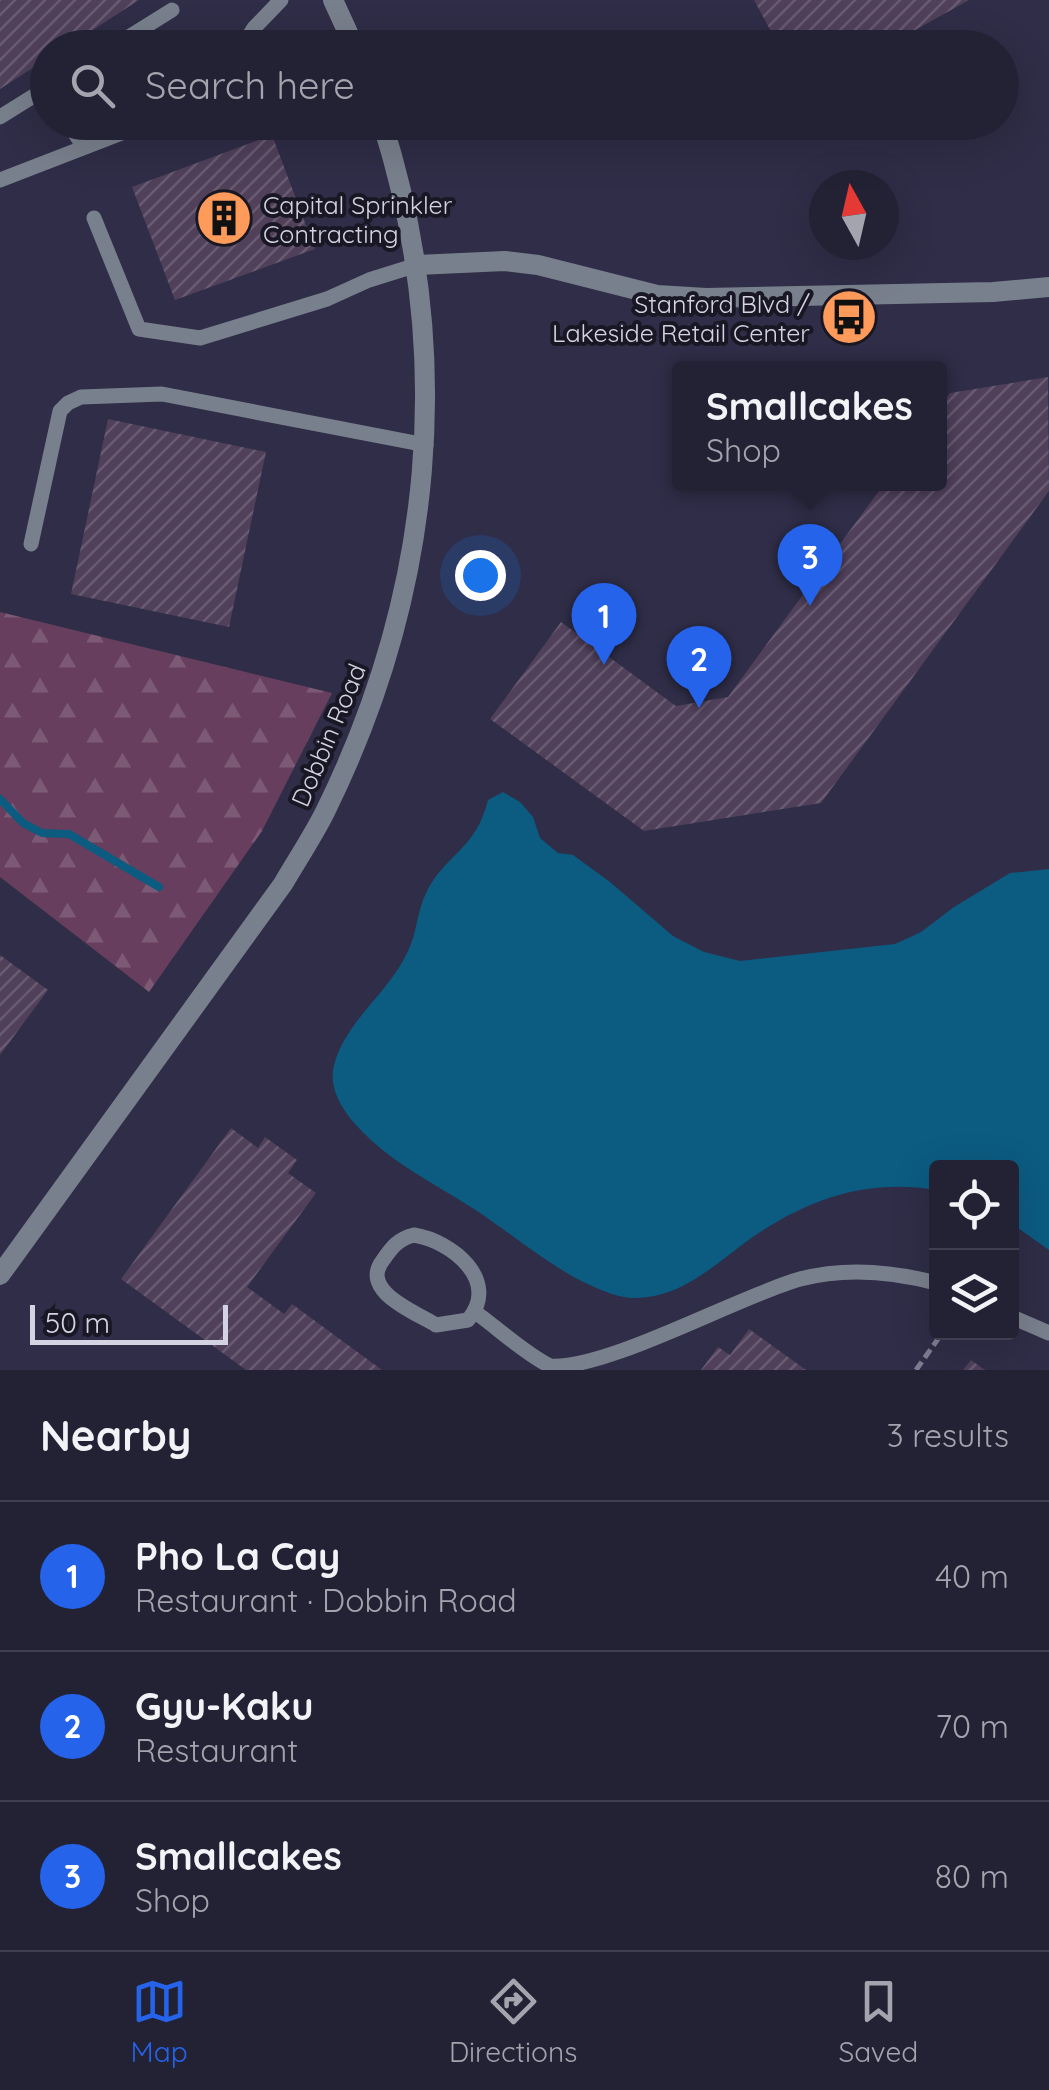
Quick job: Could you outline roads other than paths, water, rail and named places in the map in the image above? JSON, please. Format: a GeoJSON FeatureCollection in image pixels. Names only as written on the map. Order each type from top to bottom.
{"type":"FeatureCollection","features":[{"type":"Feature","properties":{"kind":"street"},"geometry":{"type":"LineString","coordinates":[[333,0],[347,30]]}},
{"type":"Feature","properties":{"kind":"street","name":"Dobbin Road"},"geometry":{"type":"LineString","coordinates":[[0,1276],[282,884],[324,815],[384,671],[404,594],[426,444],[417,265],[386,140]]}},
{"type":"Feature","properties":{"kind":"street"},"geometry":{"type":"LineString","coordinates":[[417,265],[467,261],[521,263],[657,295],[706,298],[1049,288]]}},
{"type":"Feature","properties":{"kind":"lane"},"geometry":{"type":"LineString","coordinates":[[253,30],[281,0]]}},
{"type":"Feature","properties":{"kind":"lane"},"geometry":{"type":"LineString","coordinates":[[140,30],[172,10]]}},
{"type":"Feature","properties":{"kind":"lane"},"geometry":{"type":"LineString","coordinates":[[0,117],[30,98]]}},
{"type":"Feature","properties":{"kind":"lane"},"geometry":{"type":"LineString","coordinates":[[79,140],[83,146]]}},
{"type":"Feature","properties":{"kind":"lane"},"geometry":{"type":"LineString","coordinates":[[0,180],[100,140]]}},
{"type":"Feature","properties":{"kind":"lane"},"geometry":{"type":"LineString","coordinates":[[94,218],[139,328],[200,338],[327,299],[368,280],[417,265]]}},
{"type":"Feature","properties":{"kind":"lane"},"geometry":{"type":"LineString","coordinates":[[32,544],[60,411],[81,398],[162,394],[426,444]]}},
{"type":"Feature","properties":{"kind":"lane"},"geometry":{"type":"LineString","coordinates":[[414,1235],[434,1240],[473,1268],[480,1288],[475,1312],[461,1323],[436,1325],[381,1289],[376,1274],[378,1266],[396,1242],[404,1238],[414,1235]]}},
{"type":"Feature","properties":{"kind":"lane"},"geometry":{"type":"LineString","coordinates":[[475,1312],[552,1367],[586,1369],[640,1355],[749,1299],[798,1280],[828,1273],[882,1272],[929,1282]]}},
{"type":"Feature","properties":{"kind":"lane"},"geometry":{"type":"LineString","coordinates":[[1019,1320],[1049,1333]]}},
{"type":"Feature","properties":{"kind":"water"},"geometry":{"type":"Polygon","coordinates":[[[503,792],[520,802],[533,817],[540,838],[558,853],[573,855],[673,936],[704,952],[740,961],[895,944],[921,932],[1010,873],[1049,869],[1049,1250],[1019,1229],[1019,1160],[929,1160],[929,1189],[865,1189],[821,1201],[778,1221],[682,1286],[654,1296],[626,1297],[591,1286],[556,1267],[383,1150],[357,1126],[342,1105],[333,1082],[334,1065],[348,1034],[400,966],[433,880],[476,830],[488,800],[503,792]]]}},
{"type":"Feature","properties":{"kind":"waterway"},"geometry":{"type":"LineString","coordinates":[[0,799],[23,823],[42,833],[69,834],[159,887]]}},
{"type":"Feature","properties":{"kind":"place","name":"Capital Sprinkler Contracting"},"geometry":{"type":"Point","coordinates":[224,218]}},
{"type":"Feature","properties":{"kind":"place","name":"Stanford Blvd / Lakeside Retail Center"},"geometry":{"type":"Point","coordinates":[849,317]}},
{"type":"Feature","properties":{"kind":"place","name":"Smallcakes"},"geometry":{"type":"Point","coordinates":[810,606]}},
{"type":"Feature","properties":{"kind":"place","name":"Pho La Cay"},"geometry":{"type":"Point","coordinates":[604,665]}},
{"type":"Feature","properties":{"kind":"place","name":"Gyu-Kaku"},"geometry":{"type":"Point","coordinates":[699,708]}}]}
